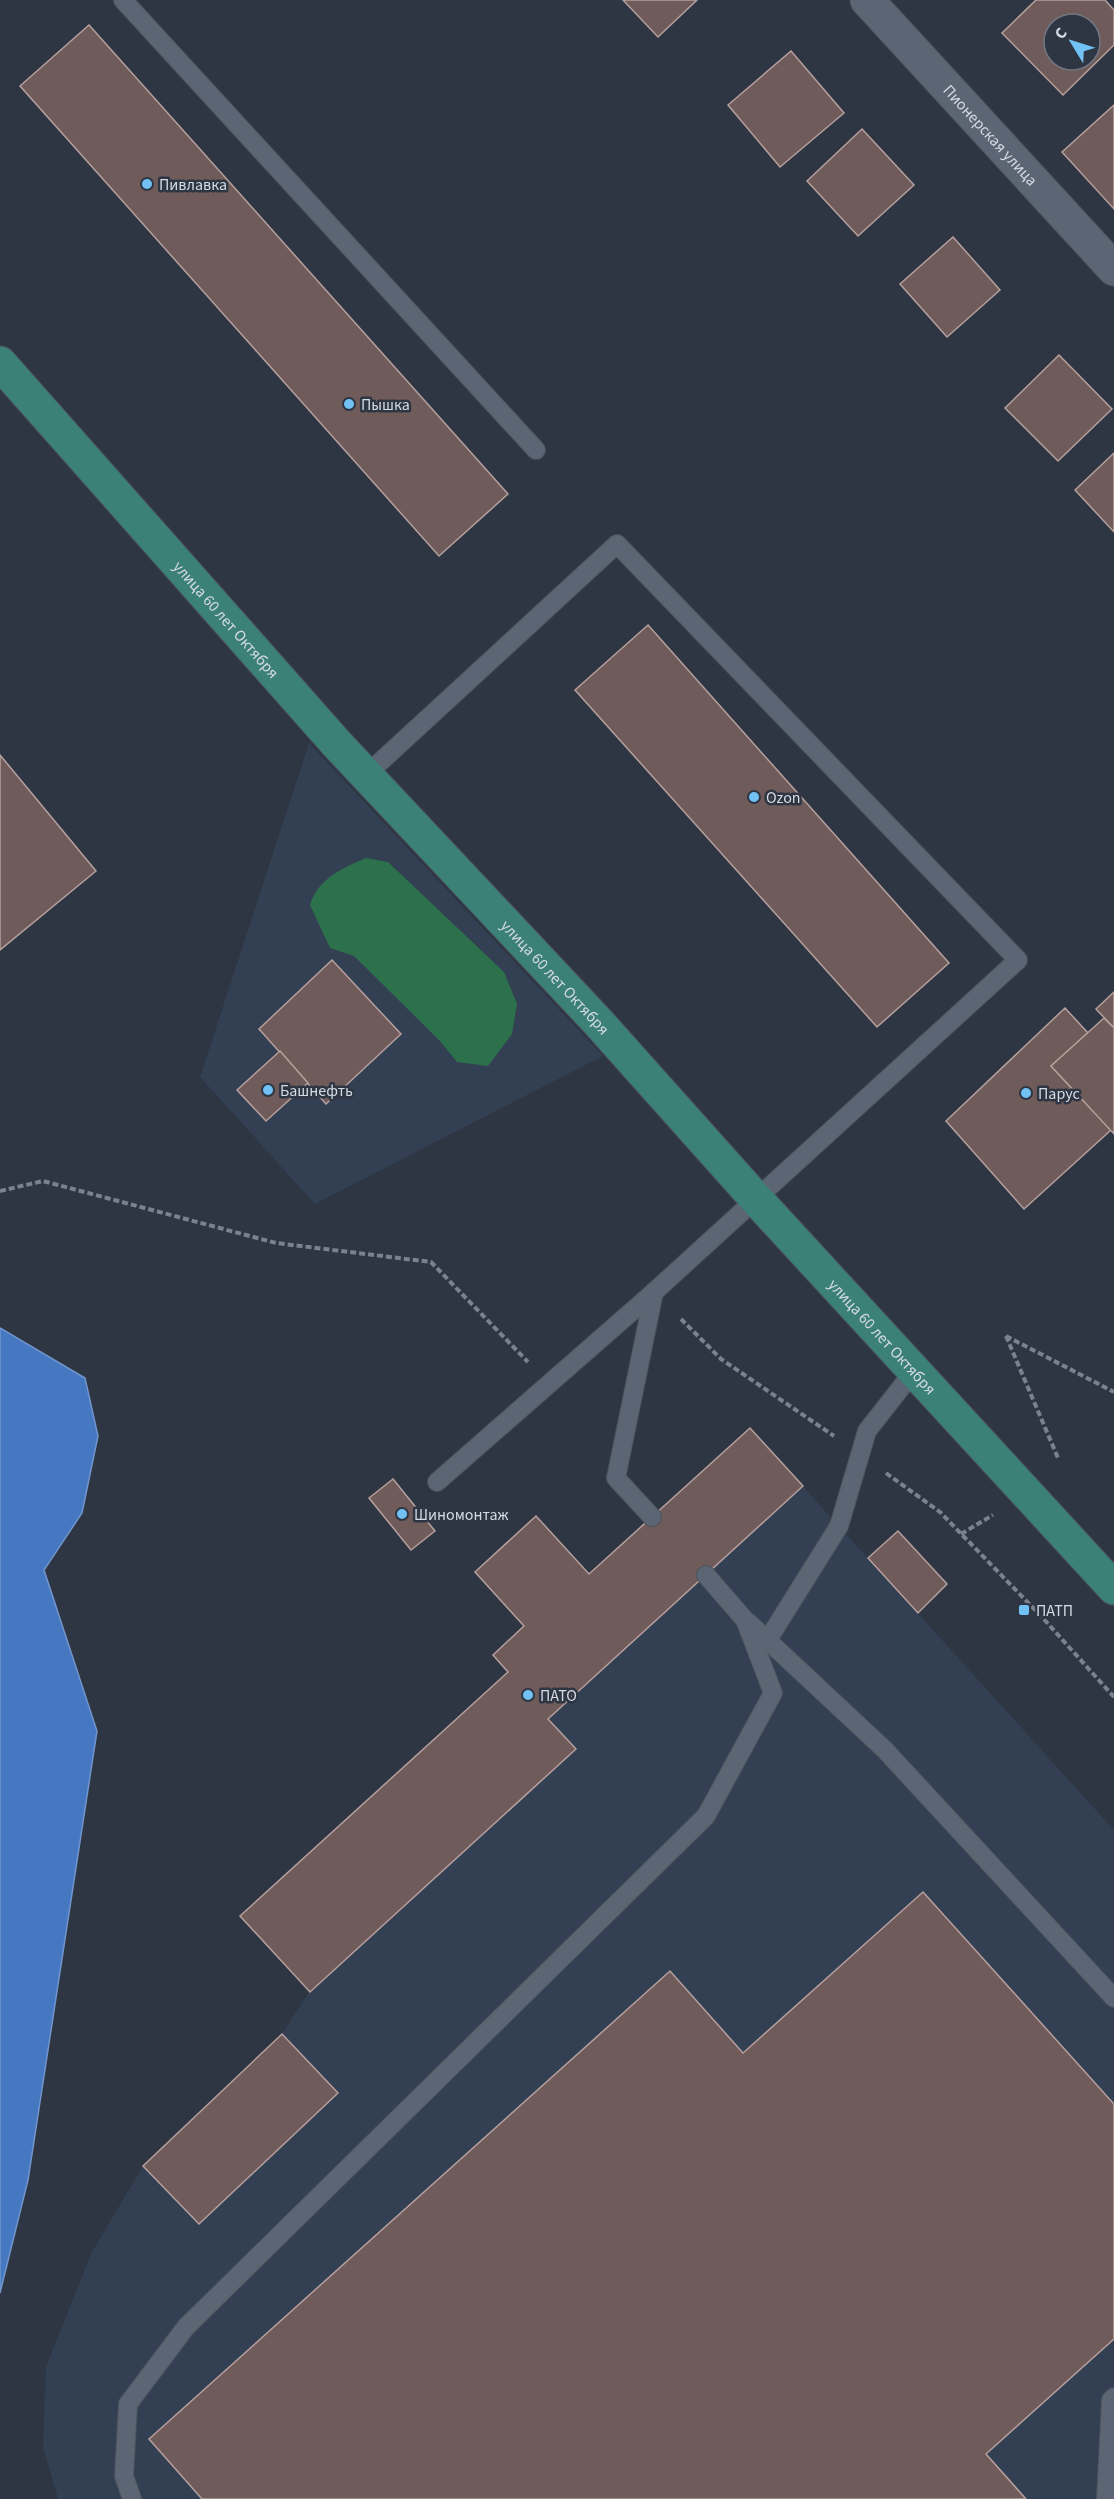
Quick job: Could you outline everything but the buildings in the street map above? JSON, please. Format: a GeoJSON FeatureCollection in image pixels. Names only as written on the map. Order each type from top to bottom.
{"type":"FeatureCollection","features":[{"type":"Feature","properties":{"kind":"main road","name":"улица 60 лет Октября"},"geometry":{"type":"LineString","coordinates":[[0,363],[366,775],[598,1022],[757,1200],[1114,1588]]}},
{"type":"Feature","properties":{"kind":"street","name":"Пионерская улица"},"geometry":{"type":"LineString","coordinates":[[867,0],[1114,269]]}},
{"type":"Feature","properties":{"kind":"lane"},"geometry":{"type":"LineString","coordinates":[[123,0],[536,450]]}},
{"type":"Feature","properties":{"kind":"lane"},"geometry":{"type":"LineString","coordinates":[[366,775],[617,544],[1018,960],[757,1200],[437,1482]]}},
{"type":"Feature","properties":{"kind":"lane"},"geometry":{"type":"LineString","coordinates":[[652,1517],[616,1478],[654,1292]]}},
{"type":"Feature","properties":{"kind":"lane"},"geometry":{"type":"LineString","coordinates":[[767,1641],[839,1526],[867,1431],[914,1371]]}},
{"type":"Feature","properties":{"kind":"lane"},"geometry":{"type":"LineString","coordinates":[[706,1575],[745,1620],[885,1750],[1114,1998]]}},
{"type":"Feature","properties":{"kind":"lane"},"geometry":{"type":"LineString","coordinates":[[132,2499],[124,2476],[128,2404],[186,2327],[706,1816],[773,1693],[745,1620]]}},
{"type":"Feature","properties":{"kind":"lane"},"geometry":{"type":"LineString","coordinates":[[1106,2499],[1111,2400],[1114,2397]]}},
{"type":"Feature","properties":{"kind":"path"},"geometry":{"type":"LineString","coordinates":[[0,1191],[43,1181],[276,1243],[431,1262],[549,1383]]}},
{"type":"Feature","properties":{"kind":"path"},"geometry":{"type":"LineString","coordinates":[[654,1292],[721,1359],[940,1512],[1041,1616],[1114,1697]]}},
{"type":"Feature","properties":{"kind":"path"},"geometry":{"type":"LineString","coordinates":[[1058,1458],[1006,1336],[1114,1392]]}},
{"type":"Feature","properties":{"kind":"path"},"geometry":{"type":"LineString","coordinates":[[961,1534],[999,1512]]}},
{"type":"Feature","properties":{"kind":"shaded area"},"geometry":{"type":"Polygon","coordinates":[[[309,743],[603,1056],[315,1204],[200,1077],[309,743]]]}},
{"type":"Feature","properties":{"kind":"shaded area"},"geometry":{"type":"Polygon","coordinates":[[[750,1428],[1114,1830],[1114,2499],[58,2499],[43,2447],[46,2367],[92,2252],[143,2166],[282,2034],[309,1992],[240,1916],[508,1672],[493,1655],[524,1626],[475,1572],[536,1516],[590,1574],[750,1428]]]}},
{"type":"Feature","properties":{"kind":"green space"},"geometry":{"type":"Polygon","coordinates":[[[366,858],[388,862],[504,972],[517,1004],[512,1034],[488,1066],[457,1062],[440,1041],[354,956],[330,948],[310,905],[319,888],[332,875],[366,858]]]}},
{"type":"Feature","properties":{"kind":"water"},"geometry":{"type":"Polygon","coordinates":[[[0,1328],[85,1378],[98,1436],[82,1513],[44,1570],[97,1731],[28,2180],[0,2293],[0,1328]]]}},
{"type":"Feature","properties":{"kind":"place","name":"Пивлавка"},"geometry":{"type":"Point","coordinates":[147,184]}},
{"type":"Feature","properties":{"kind":"place","name":"Пышка"},"geometry":{"type":"Point","coordinates":[349,404]}},
{"type":"Feature","properties":{"kind":"place","name":"Ozon"},"geometry":{"type":"Point","coordinates":[754,797]}},
{"type":"Feature","properties":{"kind":"place","name":"Башнефть"},"geometry":{"type":"Point","coordinates":[268,1090]}},
{"type":"Feature","properties":{"kind":"place","name":"Парус"},"geometry":{"type":"Point","coordinates":[1026,1093]}},
{"type":"Feature","properties":{"kind":"place","name":"Шиномонтаж"},"geometry":{"type":"Point","coordinates":[402,1514]}},
{"type":"Feature","properties":{"kind":"place","name":"ПАТП"},"geometry":{"type":"Point","coordinates":[1024,1610]}},
{"type":"Feature","properties":{"kind":"place","name":"ПАТО"},"geometry":{"type":"Point","coordinates":[528,1695]}}]}
